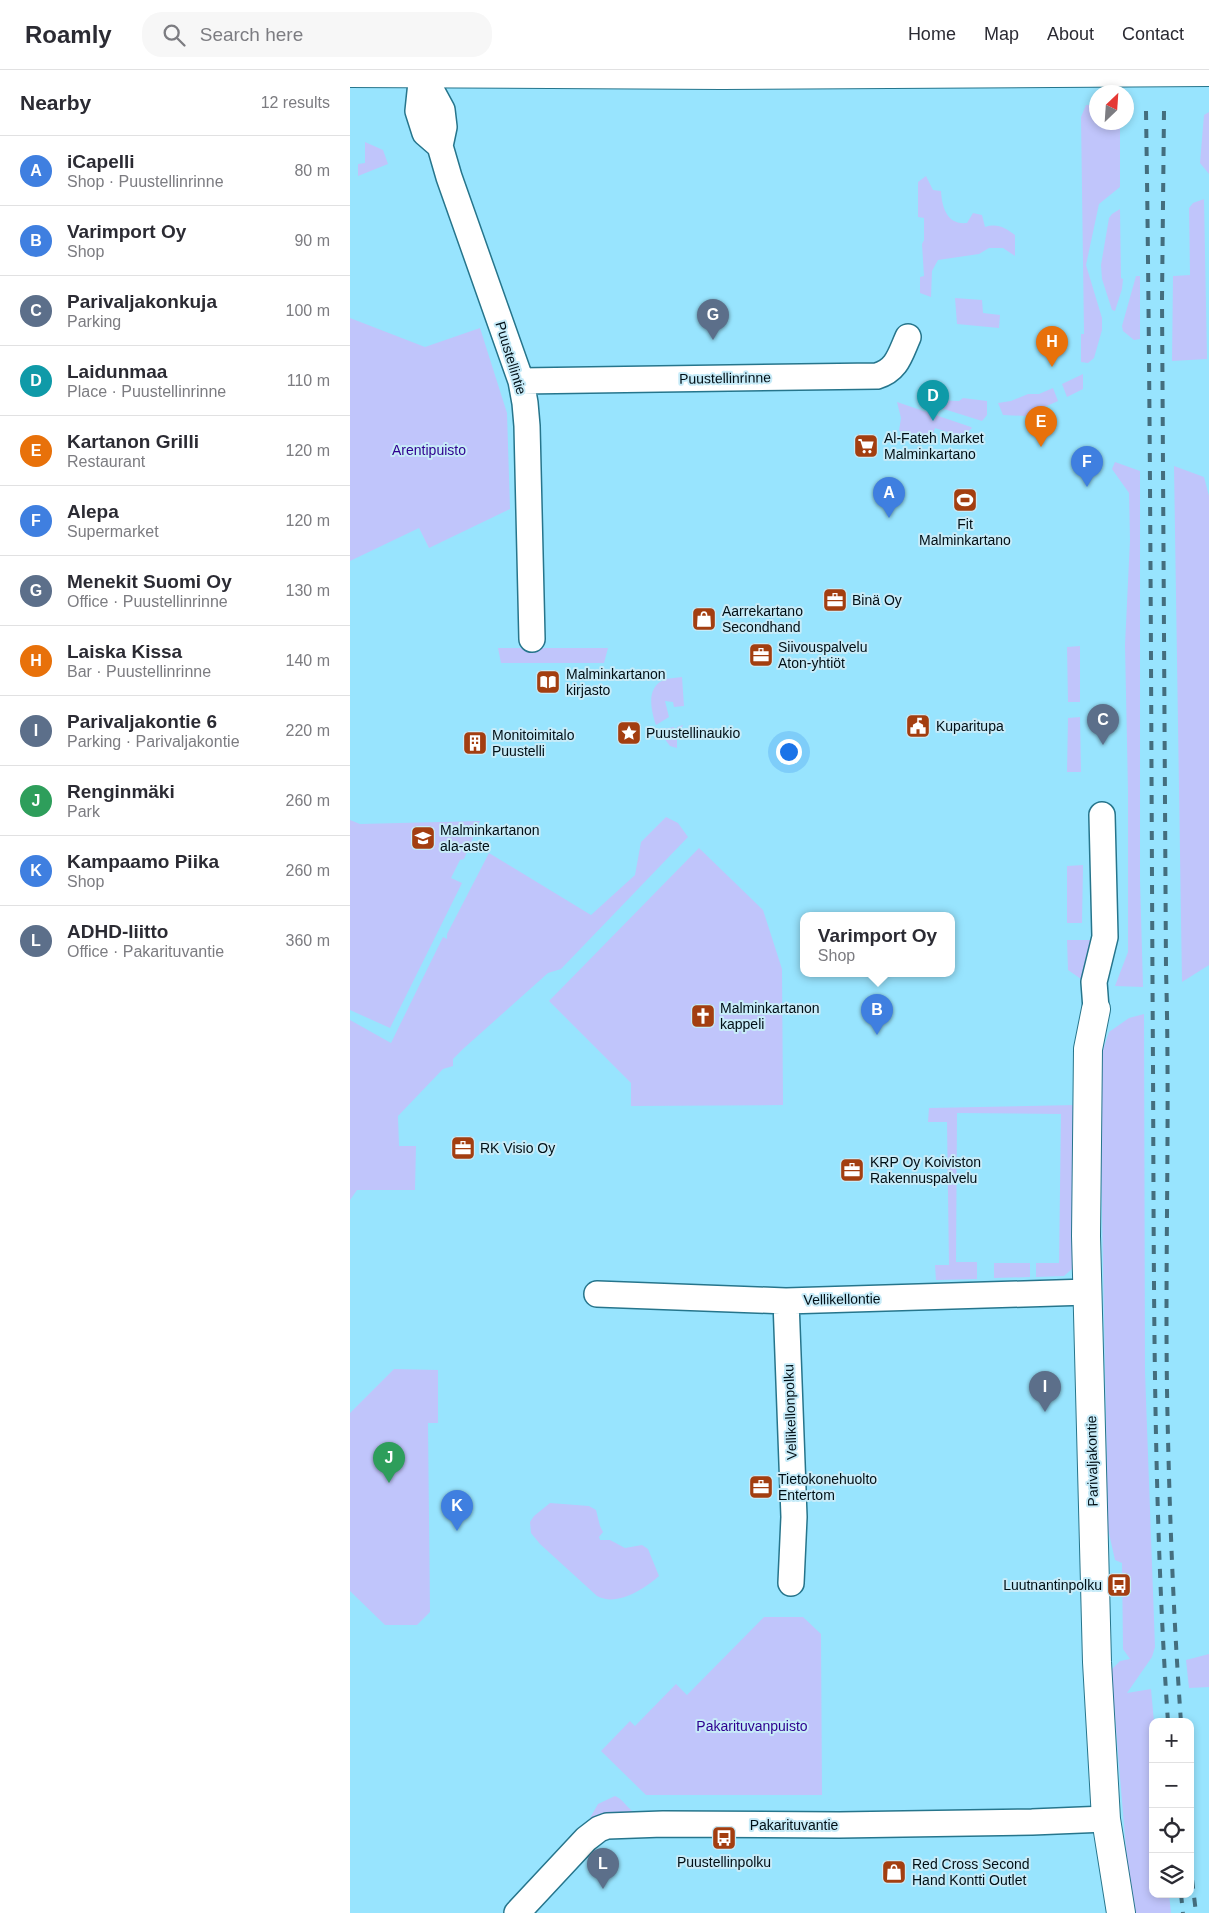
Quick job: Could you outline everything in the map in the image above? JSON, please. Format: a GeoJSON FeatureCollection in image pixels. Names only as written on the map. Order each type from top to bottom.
{"type":"FeatureCollection","features":[{"type":"Feature","properties":{"kind":"street"},"geometry":{"type":"LineString","coordinates":[[350,73],[732,76],[1209,72]]}},
{"type":"Feature","properties":{"kind":"street","name":"Puustellintie"},"geometry":{"type":"LineString","coordinates":[[422,73],[442,110],[444,127],[440,146],[449,177],[521,381],[527,426],[532,639]]}},
{"type":"Feature","properties":{"kind":"street","name":"Puustellinrinne"},"geometry":{"type":"LineString","coordinates":[[521,381],[549,379],[877,376],[887,373],[895,365],[908,337]]}},
{"type":"Feature","properties":{"kind":"street"},"geometry":{"type":"LineString","coordinates":[[1096,1009],[1094,982],[1104,937],[1102,815]]}},
{"type":"Feature","properties":{"kind":"street","name":"Parivaljakontie"},"geometry":{"type":"LineString","coordinates":[[1096,1009],[1088,1049],[1086,1236],[1098,1662],[1106,1819],[1121,1913]]}},
{"type":"Feature","properties":{"kind":"street","name":"Vellikellontie"},"geometry":{"type":"LineString","coordinates":[[597,1294],[786,1300],[1088,1292]]}},
{"type":"Feature","properties":{"kind":"street","name":"Vellikellonpolku"},"geometry":{"type":"LineString","coordinates":[[786,1300],[794,1517],[791,1583]]}},
{"type":"Feature","properties":{"kind":"street","name":"Pakarituvantie"},"geometry":{"type":"LineString","coordinates":[[517,1913],[586,1839],[599,1829],[607,1826],[663,1824],[855,1825],[1106,1819]]}},
{"type":"Feature","properties":{"kind":"green space"},"geometry":{"type":"Polygon","coordinates":[[[1086,105],[1089,105],[1089,130],[1120,130],[1120,187],[1099,204],[1086,265],[1102,318],[1102,330],[1094,358],[1088,363],[1081,362],[1081,334],[1084,334],[1081,117],[1086,105]]]}},
{"type":"Feature","properties":{"kind":"green space"},"geometry":{"type":"Polygon","coordinates":[[[1209,112],[1209,174],[1200,163],[1204,115],[1209,112]]]}},
{"type":"Feature","properties":{"kind":"green space"},"geometry":{"type":"Polygon","coordinates":[[[365,142],[383,150],[388,164],[358,176],[358,164],[365,163],[365,142]]]}},
{"type":"Feature","properties":{"kind":"green space"},"geometry":{"type":"Polygon","coordinates":[[[926,176],[933,190],[941,191],[944,209],[950,218],[960,223],[967,223],[973,213],[982,215],[985,227],[1001,227],[1015,235],[1015,256],[1003,248],[989,248],[979,254],[938,260],[932,271],[931,297],[920,293],[920,277],[924,276],[922,244],[924,240],[924,218],[918,217],[918,182],[926,176]]]}},
{"type":"Feature","properties":{"kind":"green space"},"geometry":{"type":"Polygon","coordinates":[[[1204,199],[1207,359],[1172,361],[1173,276],[1190,275],[1189,208],[1193,203],[1204,199]]]}},
{"type":"Feature","properties":{"kind":"green space"},"geometry":{"type":"Polygon","coordinates":[[[1120,209],[1121,278],[1123,279],[1115,311],[1112,310],[1102,279],[1101,265],[1109,218],[1120,209]]]}},
{"type":"Feature","properties":{"kind":"green space"},"geometry":{"type":"Polygon","coordinates":[[[1136,276],[1140,276],[1140,339],[1134,340],[1123,331],[1122,326],[1136,276]]]}},
{"type":"Feature","properties":{"kind":"green space"},"geometry":{"type":"Polygon","coordinates":[[[955,298],[982,300],[983,313],[1000,315],[999,328],[957,324],[955,298]]]}},
{"type":"Feature","properties":{"kind":"green space","name":"Arentipuisto"},"geometry":{"type":"Polygon","coordinates":[[[350,318],[425,347],[480,328],[507,413],[510,509],[429,548],[419,528],[350,561],[350,318]]]}},
{"type":"Feature","properties":{"kind":"green space"},"geometry":{"type":"Polygon","coordinates":[[[1083,374],[1083,389],[1067,397],[1062,384],[1083,374]]]}},
{"type":"Feature","properties":{"kind":"green space"},"geometry":{"type":"Polygon","coordinates":[[[1053,388],[1058,401],[1025,416],[1003,415],[998,403],[1011,401],[1028,394],[1039,394],[1053,388]]]}},
{"type":"Feature","properties":{"kind":"green space"},"geometry":{"type":"Polygon","coordinates":[[[963,398],[987,401],[987,415],[982,421],[928,404],[928,400],[959,401],[963,398]]]}},
{"type":"Feature","properties":{"kind":"green space"},"geometry":{"type":"Polygon","coordinates":[[[897,402],[972,428],[963,437],[935,428],[931,440],[899,431],[901,418],[897,402]]]}},
{"type":"Feature","properties":{"kind":"green space"},"geometry":{"type":"Polygon","coordinates":[[[1115,462],[1140,471],[1140,880],[1143,987],[1115,986],[1128,952],[1128,791],[1125,645],[1130,540],[1129,493],[1112,469],[1115,462]]]}},
{"type":"Feature","properties":{"kind":"green space"},"geometry":{"type":"Polygon","coordinates":[[[1174,466],[1204,477],[1209,496],[1209,965],[1182,982],[1174,466]]]}},
{"type":"Feature","properties":{"kind":"green space"},"geometry":{"type":"Polygon","coordinates":[[[1080,646],[1080,702],[1068,702],[1067,647],[1080,646]]]}},
{"type":"Feature","properties":{"kind":"green space"},"geometry":{"type":"Polygon","coordinates":[[[498,648],[608,648],[604,663],[501,663],[498,648]]]}},
{"type":"Feature","properties":{"kind":"green space"},"geometry":{"type":"Polygon","coordinates":[[[682,677],[684,706],[674,707],[673,702],[665,701],[669,717],[656,725],[651,706],[652,693],[655,687],[659,682],[666,679],[682,677]]]}},
{"type":"Feature","properties":{"kind":"green space"},"geometry":{"type":"Polygon","coordinates":[[[1080,717],[1081,772],[1067,772],[1068,718],[1080,717]]]}},
{"type":"Feature","properties":{"kind":"green space"},"geometry":{"type":"Polygon","coordinates":[[[683,725],[677,739],[677,748],[670,746],[658,730],[674,727],[675,731],[677,731],[677,727],[683,725]]]}},
{"type":"Feature","properties":{"kind":"green space"},"geometry":{"type":"Polygon","coordinates":[[[666,817],[678,823],[688,837],[561,969],[548,973],[463,1049],[453,1059],[453,1066],[443,1069],[398,1116],[399,1146],[416,1146],[415,1190],[357,1190],[350,1200],[350,1020],[391,1043],[443,937],[447,939],[447,934],[489,853],[591,915],[635,875],[641,842],[666,817]]]}},
{"type":"Feature","properties":{"kind":"green space"},"geometry":{"type":"Polygon","coordinates":[[[350,820],[360,824],[480,821],[464,859],[460,860],[451,878],[462,883],[390,1028],[350,1010],[350,820]]]}},
{"type":"Feature","properties":{"kind":"green space"},"geometry":{"type":"Polygon","coordinates":[[[699,848],[763,910],[782,969],[783,1105],[631,1106],[631,1083],[549,1001],[699,848]]]}},
{"type":"Feature","properties":{"kind":"green space"},"geometry":{"type":"Polygon","coordinates":[[[1083,865],[1082,923],[1067,923],[1067,866],[1083,865]]]}},
{"type":"Feature","properties":{"kind":"green space"},"geometry":{"type":"Polygon","coordinates":[[[1067,940],[1091,940],[1091,958],[1081,979],[1068,970],[1067,940]]]}},
{"type":"Feature","properties":{"kind":"green space"},"geometry":{"type":"Polygon","coordinates":[[[1144,1014],[1145,1372],[1155,1647],[1152,1657],[1127,1693],[1151,1689],[1154,1718],[1149,1718],[1149,1898],[1169,1898],[1171,1913],[1133,1913],[1111,1670],[1120,1661],[1130,1659],[1123,1649],[1122,1563],[1115,1560],[1108,1529],[1101,1161],[1102,1053],[1109,1032],[1129,1018],[1144,1014]]]}},
{"type":"Feature","properties":{"kind":"green space"},"geometry":{"type":"Polygon","coordinates":[[[1076,1105],[1073,1268],[1064,1276],[1036,1277],[1036,1263],[1059,1263],[1061,1114],[957,1113],[956,1262],[977,1262],[977,1279],[936,1280],[935,1265],[949,1265],[947,1122],[928,1122],[929,1108],[1076,1105]]]}},
{"type":"Feature","properties":{"kind":"green space"},"geometry":{"type":"Polygon","coordinates":[[[994,1263],[1030,1263],[1030,1277],[994,1278],[994,1263]]]}},
{"type":"Feature","properties":{"kind":"green space"},"geometry":{"type":"Polygon","coordinates":[[[394,1369],[438,1370],[438,1423],[428,1423],[430,1612],[417,1625],[385,1625],[350,1591],[350,1413],[394,1369]]]}},
{"type":"Feature","properties":{"kind":"green space"},"geometry":{"type":"Polygon","coordinates":[[[550,1503],[589,1506],[596,1510],[603,1532],[599,1537],[600,1540],[610,1540],[625,1548],[642,1545],[648,1549],[659,1576],[638,1591],[621,1598],[605,1599],[597,1596],[540,1544],[531,1533],[530,1522],[534,1516],[550,1503]]]}},
{"type":"Feature","properties":{"kind":"green space","name":"Pakarituvanpuisto"},"geometry":{"type":"Polygon","coordinates":[[[764,1617],[803,1617],[821,1634],[822,1795],[646,1795],[601,1751],[630,1721],[635,1726],[676,1684],[687,1695],[764,1617]]]}},
{"type":"Feature","properties":{"kind":"green space"},"geometry":{"type":"Polygon","coordinates":[[[1209,1654],[1209,1687],[1189,1688],[1186,1660],[1209,1654]]]}},
{"type":"Feature","properties":{"kind":"green space"},"geometry":{"type":"Polygon","coordinates":[[[615,1796],[636,1814],[591,1820],[590,1818],[598,1804],[615,1796]]]}},
{"type":"Feature","properties":{"kind":"railway"},"geometry":{"type":"LineString","coordinates":[[1146,111],[1155,1394],[1159,1558],[1168,1718]]}},
{"type":"Feature","properties":{"kind":"railway"},"geometry":{"type":"LineString","coordinates":[[1164,111],[1162,299],[1168,1075],[1167,1390],[1172,1556],[1181,1718]]}},
{"type":"Feature","properties":{"kind":"railway"},"geometry":{"type":"LineString","coordinates":[[1194,1896],[1196,1913]]}},
{"type":"Feature","properties":{"kind":"railway"},"geometry":{"type":"LineString","coordinates":[[1181,1898],[1183,1913]]}},
{"type":"Feature","properties":{"kind":"place","name":"Menekit Suomi Oy"},"geometry":{"type":"Point","coordinates":[713,340]}},
{"type":"Feature","properties":{"kind":"place","name":"Laiska Kissa"},"geometry":{"type":"Point","coordinates":[1052,367]}},
{"type":"Feature","properties":{"kind":"place","name":"Laidunmaa"},"geometry":{"type":"Point","coordinates":[933,421]}},
{"type":"Feature","properties":{"kind":"place","name":"Al-Fateh Market Malminkartano"},"geometry":{"type":"Point","coordinates":[866,446]}},
{"type":"Feature","properties":{"kind":"place","name":"Kartanon Grilli"},"geometry":{"type":"Point","coordinates":[1041,447]}},
{"type":"Feature","properties":{"kind":"place","name":"Alepa"},"geometry":{"type":"Point","coordinates":[1087,487]}},
{"type":"Feature","properties":{"kind":"place","name":"Fit Malminkartano"},"geometry":{"type":"Point","coordinates":[965,500]}},
{"type":"Feature","properties":{"kind":"place","name":"iCapelli"},"geometry":{"type":"Point","coordinates":[889,518]}},
{"type":"Feature","properties":{"kind":"place","name":"Binä Oy"},"geometry":{"type":"Point","coordinates":[835,600]}},
{"type":"Feature","properties":{"kind":"place","name":"Aarrekartano Secondhand"},"geometry":{"type":"Point","coordinates":[704,619]}},
{"type":"Feature","properties":{"kind":"place","name":"Siivouspalvelu Aton-yhtiöt"},"geometry":{"type":"Point","coordinates":[761,655]}},
{"type":"Feature","properties":{"kind":"place","name":"Malminkartanon kirjasto"},"geometry":{"type":"Point","coordinates":[548,682]}},
{"type":"Feature","properties":{"kind":"place","name":"Kuparitupa"},"geometry":{"type":"Point","coordinates":[918,726]}},
{"type":"Feature","properties":{"kind":"place","name":"Puustellinaukio"},"geometry":{"type":"Point","coordinates":[629,733]}},
{"type":"Feature","properties":{"kind":"place","name":"Monitoimitalo Puustelli"},"geometry":{"type":"Point","coordinates":[475,743]}},
{"type":"Feature","properties":{"kind":"place","name":"Parivaljakonkuja"},"geometry":{"type":"Point","coordinates":[1103,745]}},
{"type":"Feature","properties":{"kind":"place","name":"Malminkartanon ala-aste"},"geometry":{"type":"Point","coordinates":[423,838]}},
{"type":"Feature","properties":{"kind":"place","name":"Malminkartanon kappeli"},"geometry":{"type":"Point","coordinates":[703,1016]}},
{"type":"Feature","properties":{"kind":"place","name":"Varimport Oy"},"geometry":{"type":"Point","coordinates":[877,1035]}},
{"type":"Feature","properties":{"kind":"place","name":"RK Visio Oy"},"geometry":{"type":"Point","coordinates":[463,1148]}},
{"type":"Feature","properties":{"kind":"place","name":"KRP Oy Koiviston Rakennuspalvelu"},"geometry":{"type":"Point","coordinates":[852,1170]}},
{"type":"Feature","properties":{"kind":"place","name":"Parivaljakontie 6"},"geometry":{"type":"Point","coordinates":[1045,1412]}},
{"type":"Feature","properties":{"kind":"place","name":"Renginmäki"},"geometry":{"type":"Point","coordinates":[389,1483]}},
{"type":"Feature","properties":{"kind":"place","name":"Tietokonehuolto Entertom"},"geometry":{"type":"Point","coordinates":[761,1487]}},
{"type":"Feature","properties":{"kind":"place","name":"Kampaamo Piika"},"geometry":{"type":"Point","coordinates":[457,1531]}},
{"type":"Feature","properties":{"kind":"place","name":"Luutnantinpolku"},"geometry":{"type":"Point","coordinates":[1119,1585]}},
{"type":"Feature","properties":{"kind":"place","name":"Puustellinpolku"},"geometry":{"type":"Point","coordinates":[724,1838]}},
{"type":"Feature","properties":{"kind":"place","name":"Red Cross Second Hand Kontti Outlet"},"geometry":{"type":"Point","coordinates":[894,1872]}},
{"type":"Feature","properties":{"kind":"place","name":"ADHD-liitto"},"geometry":{"type":"Point","coordinates":[603,1889]}}]}
